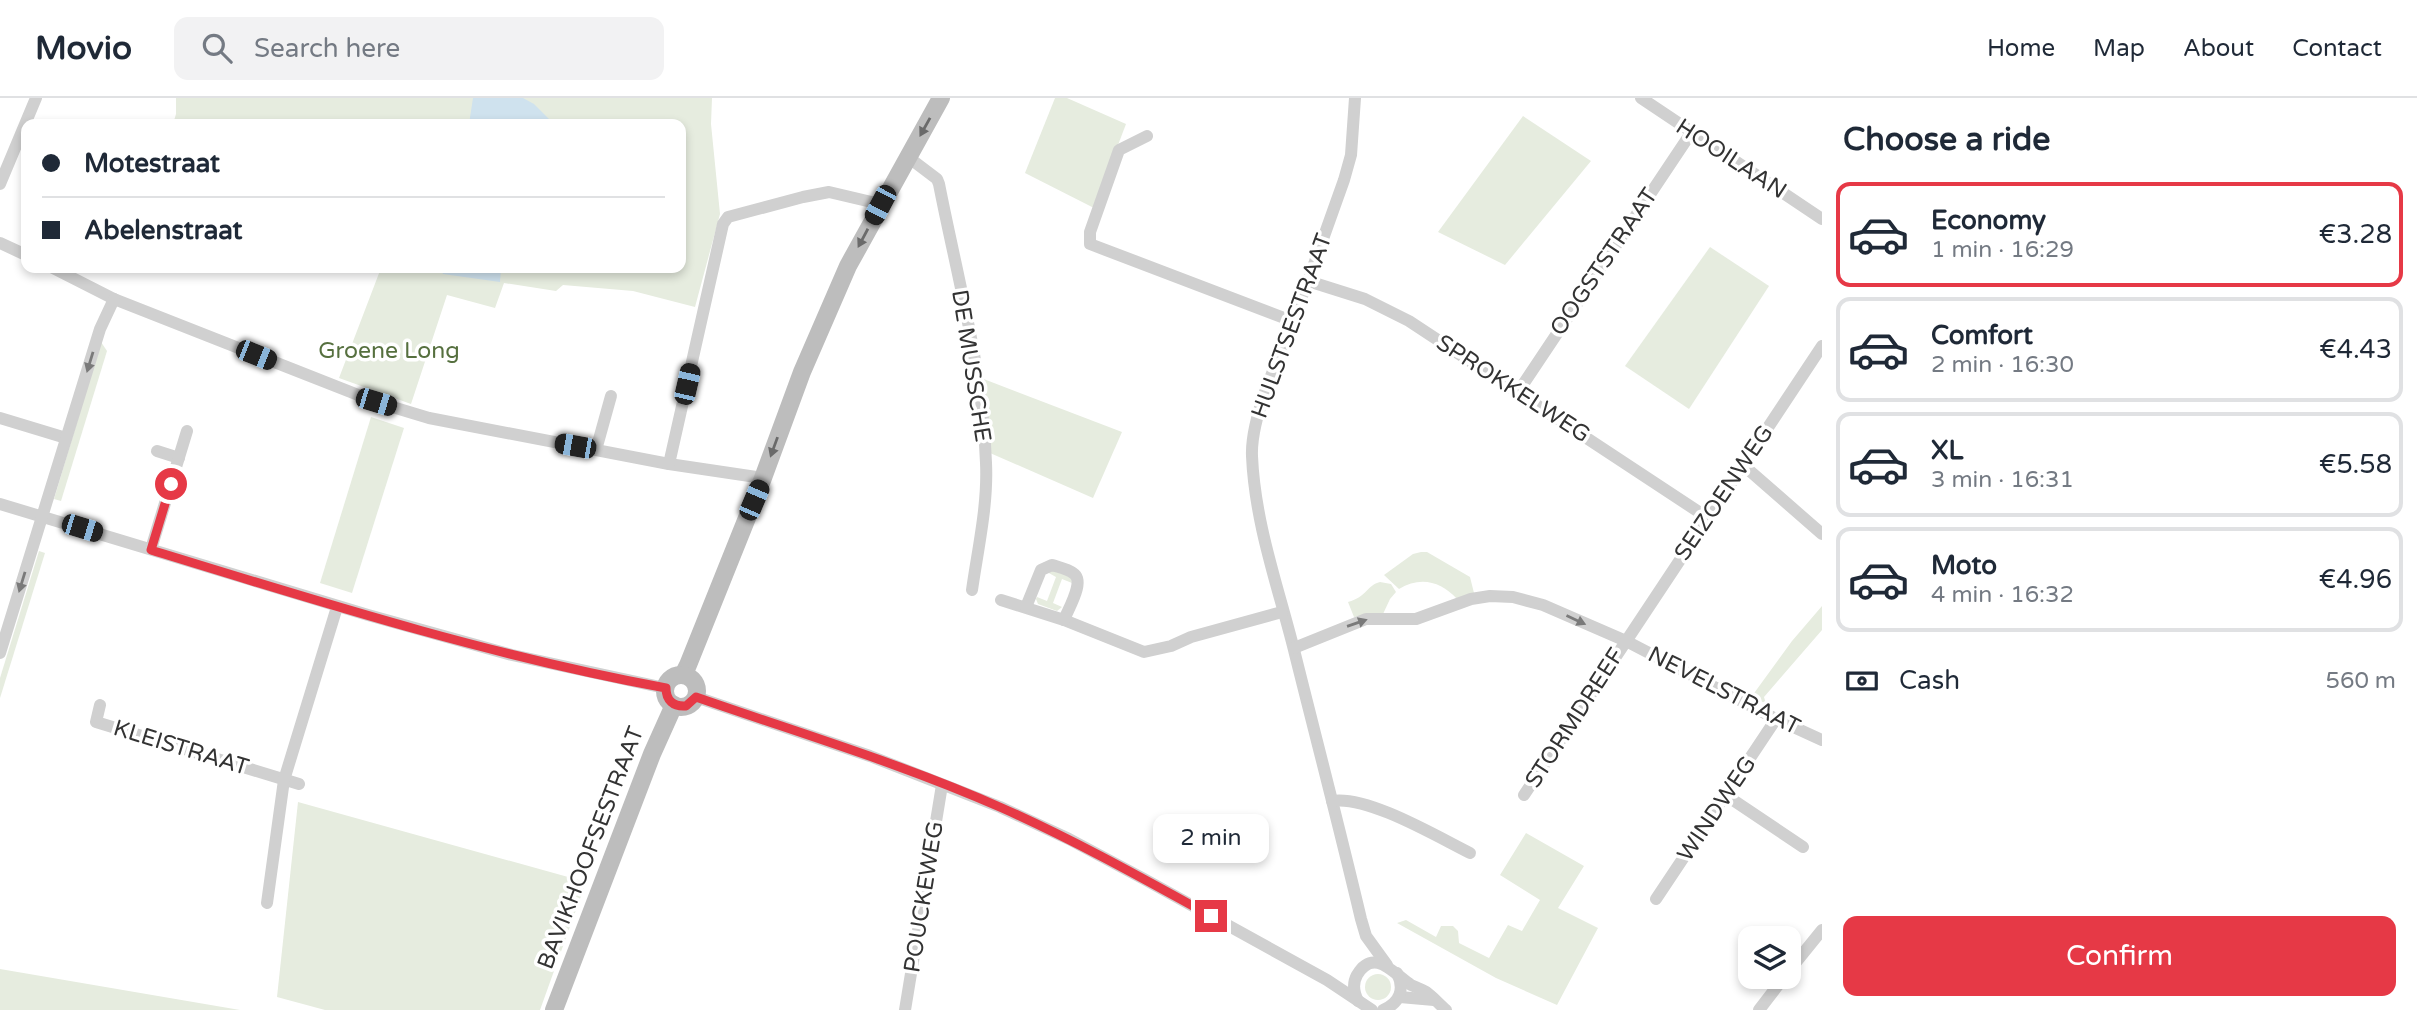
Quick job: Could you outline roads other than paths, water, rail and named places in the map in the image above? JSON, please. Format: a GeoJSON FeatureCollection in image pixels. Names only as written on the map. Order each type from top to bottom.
{"type":"FeatureCollection","features":[{"type":"Feature","properties":{"kind":"street"},"geometry":{"type":"LineString","coordinates":[[27,119],[36,98]]}},
{"type":"Feature","properties":{"kind":"street"},"geometry":{"type":"LineString","coordinates":[[696,697],[686,706],[674,705],[669,701],[666,688],[672,678],[683,675],[688,665],[802,372],[848,266],[941,98]]}},
{"type":"Feature","properties":{"kind":"street","name":"HULSTSESTRAAT"},"geometry":{"type":"LineString","coordinates":[[1355,98],[1351,155],[1308,281],[1260,406],[1252,454],[1262,525],[1282,612],[1294,648],[1366,936],[1360,973],[1354,990],[1367,1007]]}},
{"type":"Feature","properties":{"kind":"street","name":"HOOILAAN"},"geometry":{"type":"LineString","coordinates":[[1641,98],[1822,219]]}},
{"type":"Feature","properties":{"kind":"street","name":"OOGSTSTRAAT"},"geometry":{"type":"LineString","coordinates":[[1518,392],[1690,133]]}},
{"type":"Feature","properties":{"kind":"street"},"geometry":{"type":"LineString","coordinates":[[0,184],[21,134]]}},
{"type":"Feature","properties":{"kind":"street"},"geometry":{"type":"LineString","coordinates":[[1147,136],[1119,150],[1090,232],[1090,244],[1292,321]]}},
{"type":"Feature","properties":{"kind":"street","name":"DE MUSSCHE"},"geometry":{"type":"LineString","coordinates":[[908,157],[937,179],[939,184],[978,386],[986,464],[984,510],[972,590]]}},
{"type":"Feature","properties":{"kind":"street"},"geometry":{"type":"LineString","coordinates":[[669,464],[723,224],[728,217],[829,192],[880,205]]}},
{"type":"Feature","properties":{"kind":"street"},"geometry":{"type":"LineString","coordinates":[[0,243],[21,253]]}},
{"type":"Feature","properties":{"kind":"street"},"geometry":{"type":"LineString","coordinates":[[63,273],[114,299],[384,404],[429,418],[669,464],[763,478]]}},
{"type":"Feature","properties":{"kind":"street","name":"SPROKKELWEG"},"geometry":{"type":"LineString","coordinates":[[1308,281],[1365,299],[1409,321],[1708,518]]}},
{"type":"Feature","properties":{"kind":"street"},"geometry":{"type":"LineString","coordinates":[[0,653],[100,329],[114,299]]}},
{"type":"Feature","properties":{"kind":"street","name":"SEIZOENWEG"},"geometry":{"type":"LineString","coordinates":[[1626,640],[1822,346]]}},
{"type":"Feature","properties":{"kind":"street"},"geometry":{"type":"LineString","coordinates":[[596,450],[611,396]]}},
{"type":"Feature","properties":{"kind":"street"},"geometry":{"type":"LineString","coordinates":[[0,418],[66,438]]}},
{"type":"Feature","properties":{"kind":"street"},"geometry":{"type":"LineString","coordinates":[[151,550],[187,431]]}},
{"type":"Feature","properties":{"kind":"street"},"geometry":{"type":"LineString","coordinates":[[157,451],[179,458]]}},
{"type":"Feature","properties":{"kind":"street"},"geometry":{"type":"LineString","coordinates":[[1743,465],[1822,534]]}},
{"type":"Feature","properties":{"kind":"street"},"geometry":{"type":"LineString","coordinates":[[0,504],[337,607],[512,655],[666,688]]}},
{"type":"Feature","properties":{"kind":"street"},"geometry":{"type":"LineString","coordinates":[[1026,607],[1041,570],[1052,565],[1074,573],[1078,579],[1078,586],[1064,620]]}},
{"type":"Feature","properties":{"kind":"street","name":"NEVELSTRAAT"},"geometry":{"type":"LineString","coordinates":[[1294,648],[1366,619],[1416,619],[1471,599],[1513,597],[1543,605],[1626,640],[1776,719],[1822,740]]}},
{"type":"Feature","properties":{"kind":"street"},"geometry":{"type":"LineString","coordinates":[[1001,600],[1064,620],[1144,652],[1282,612]]}},
{"type":"Feature","properties":{"kind":"street"},"geometry":{"type":"LineString","coordinates":[[267,903],[284,780],[337,607]]}},
{"type":"Feature","properties":{"kind":"street","name":"STORMDREEF"},"geometry":{"type":"LineString","coordinates":[[1524,795],[1626,640]]}},
{"type":"Feature","properties":{"kind":"street"},"geometry":{"type":"LineString","coordinates":[[683,675],[695,683],[696,697]]}},
{"type":"Feature","properties":{"kind":"street"},"geometry":{"type":"LineString","coordinates":[[696,697],[907,769],[1069,839],[1327,980],[1367,1007]]}},
{"type":"Feature","properties":{"kind":"street","name":"KLEISTRAAT"},"geometry":{"type":"LineString","coordinates":[[100,705],[96,722],[284,780]]}},
{"type":"Feature","properties":{"kind":"street","name":"BAVIKHOOFSESTRAAT"},"geometry":{"type":"LineString","coordinates":[[554,1010],[652,754],[674,705]]}},
{"type":"Feature","properties":{"kind":"street","name":"WINDWEG"},"geometry":{"type":"LineString","coordinates":[[1656,899],[1776,719]]}},
{"type":"Feature","properties":{"kind":"street"},"geometry":{"type":"LineString","coordinates":[[284,780],[299,785]]}},
{"type":"Feature","properties":{"kind":"street","name":"POUCKEWEG"},"geometry":{"type":"LineString","coordinates":[[905,1010],[942,785]]}},
{"type":"Feature","properties":{"kind":"street"},"geometry":{"type":"LineString","coordinates":[[1727,796],[1803,847]]}},
{"type":"Feature","properties":{"kind":"street"},"geometry":{"type":"LineString","coordinates":[[1332,801],[1346,798],[1386,812],[1470,853]]}},
{"type":"Feature","properties":{"kind":"street"},"geometry":{"type":"LineString","coordinates":[[1801,957],[1820,935]]}},
{"type":"Feature","properties":{"kind":"street","name":"HULSTSESTRAAT"},"geometry":{"type":"LineString","coordinates":[[1366,936],[1392,969]]}},
{"type":"Feature","properties":{"kind":"street"},"geometry":{"type":"LineString","coordinates":[[1327,980],[1360,973],[1375,963],[1392,969],[1410,984],[1426,992],[1446,1010]]}},
{"type":"Feature","properties":{"kind":"street"},"geometry":{"type":"LineString","coordinates":[[1391,1006],[1401,984],[1392,969]]}},
{"type":"Feature","properties":{"kind":"street"},"geometry":{"type":"LineString","coordinates":[[1759,1010],[1775,989]]}},
{"type":"Feature","properties":{"kind":"street"},"geometry":{"type":"LineString","coordinates":[[1391,1006],[1434,1000]]}},
{"type":"Feature","properties":{"kind":"water"},"geometry":{"type":"Polygon","coordinates":[[[473,98],[523,98],[534,104],[549,119],[470,119],[473,98]]]}},
{"type":"Feature","properties":{"kind":"water"},"geometry":{"type":"Polygon","coordinates":[[[442,273],[501,273],[500,282],[442,273]]]}},
{"type":"Feature","properties":{"kind":"park label","name":"Groene Long"},"geometry":{"type":"Point","coordinates":[389,351]}}]}
